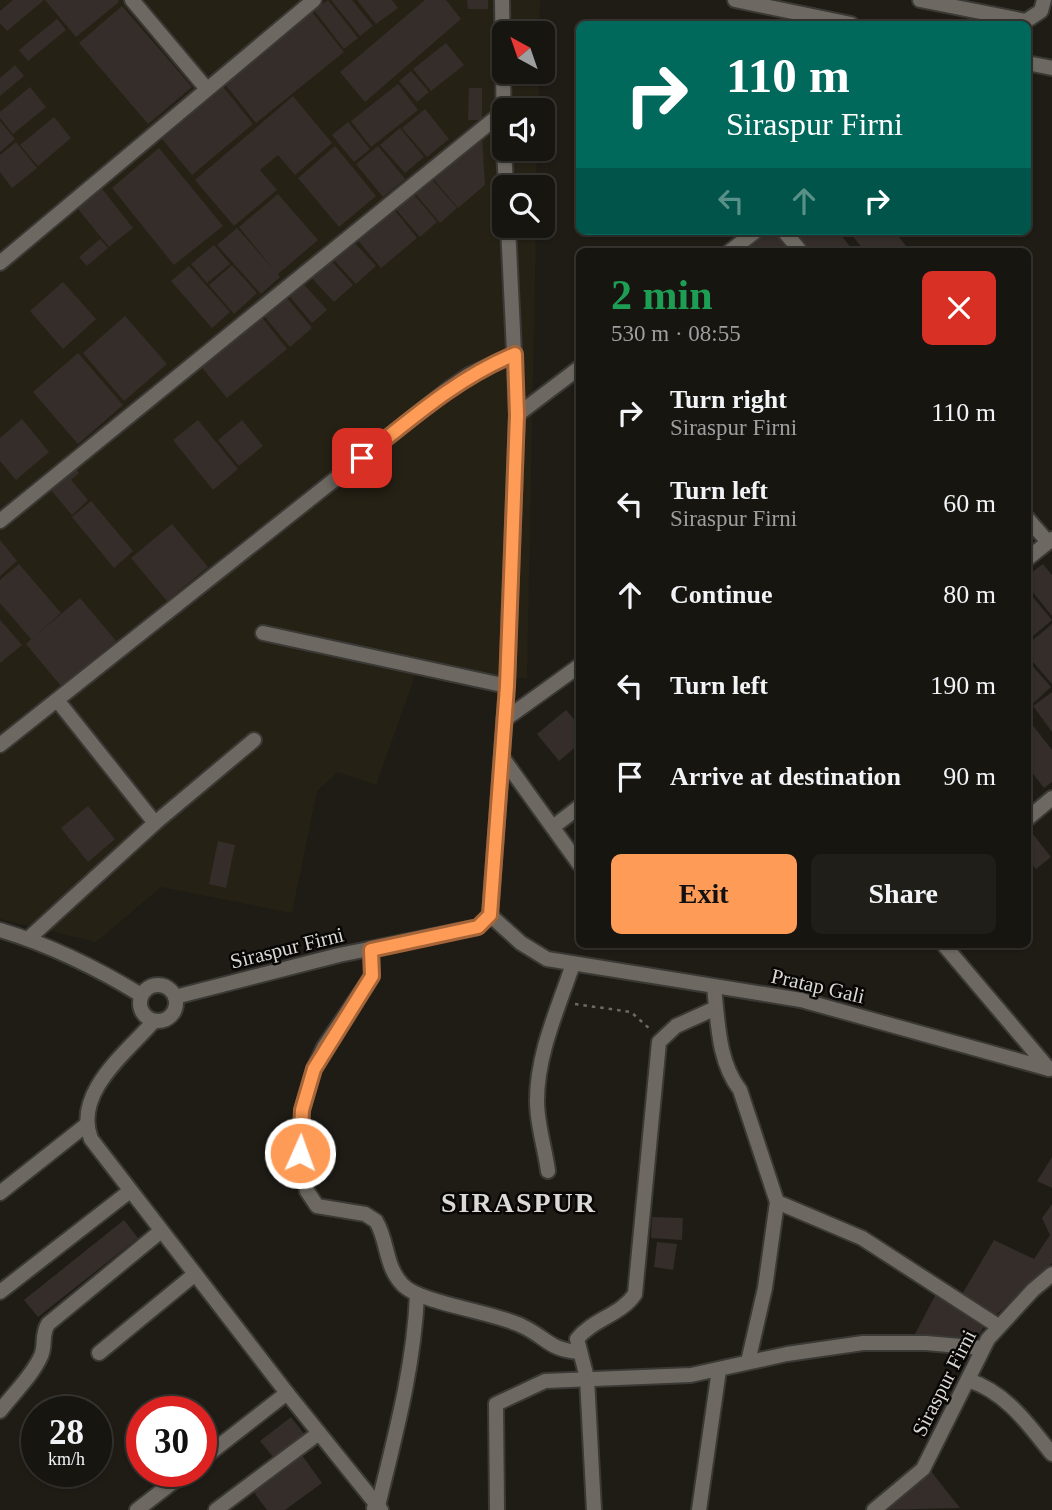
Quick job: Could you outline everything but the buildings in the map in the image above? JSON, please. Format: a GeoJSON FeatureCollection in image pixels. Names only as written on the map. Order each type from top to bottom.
{"type":"FeatureCollection","features":[{"type":"Feature","properties":{"kind":"street"},"geometry":{"type":"LineString","coordinates":[[132,0],[206,88]]}},
{"type":"Feature","properties":{"kind":"street"},"geometry":{"type":"LineString","coordinates":[[502,0],[503,98]]}},
{"type":"Feature","properties":{"kind":"street"},"geometry":{"type":"LineString","coordinates":[[735,0],[836,21]]}},
{"type":"Feature","properties":{"kind":"street"},"geometry":{"type":"LineString","coordinates":[[920,0],[1026,21],[1041,11],[1044,0]]}},
{"type":"Feature","properties":{"kind":"street"},"geometry":{"type":"LineString","coordinates":[[0,263],[312,1]]}},
{"type":"Feature","properties":{"kind":"street"},"geometry":{"type":"LineString","coordinates":[[1031,64],[1052,68]]}},
{"type":"Feature","properties":{"kind":"street"},"geometry":{"type":"LineString","coordinates":[[0,521],[492,121]]}},
{"type":"Feature","properties":{"kind":"street"},"geometry":{"type":"LineString","coordinates":[[734,248],[751,235]]}},
{"type":"Feature","properties":{"kind":"street"},"geometry":{"type":"LineString","coordinates":[[490,915],[507,686],[517,415],[509,238]]}},
{"type":"Feature","properties":{"kind":"street"},"geometry":{"type":"LineString","coordinates":[[0,745],[450,388],[469,375],[515,354]]}},
{"type":"Feature","properties":{"kind":"street"},"geometry":{"type":"LineString","coordinates":[[517,415],[576,370]]}},
{"type":"Feature","properties":{"kind":"street"},"geometry":{"type":"LineString","coordinates":[[1031,522],[1050,540],[1031,556]]}},
{"type":"Feature","properties":{"kind":"street"},"geometry":{"type":"LineString","coordinates":[[263,633],[507,686]]}},
{"type":"Feature","properties":{"kind":"street"},"geometry":{"type":"LineString","coordinates":[[504,720],[576,668]]}},
{"type":"Feature","properties":{"kind":"street"},"geometry":{"type":"LineString","coordinates":[[57,700],[155,823]]}},
{"type":"Feature","properties":{"kind":"street"},"geometry":{"type":"LineString","coordinates":[[28,939],[155,823],[254,740]]}},
{"type":"Feature","properties":{"kind":"street"},"geometry":{"type":"LineString","coordinates":[[502,757],[576,860]]}},
{"type":"Feature","properties":{"kind":"street"},"geometry":{"type":"LineString","coordinates":[[1031,816],[1052,799]]}},
{"type":"Feature","properties":{"kind":"street"},"geometry":{"type":"LineString","coordinates":[[553,827],[576,809]]}},
{"type":"Feature","properties":{"kind":"street","name":"Siraspur Firni"},"geometry":{"type":"LineString","coordinates":[[175,997],[478,927],[490,915]]}},
{"type":"Feature","properties":{"kind":"street","name":"Pratap Gali"},"geometry":{"type":"LineString","coordinates":[[490,915],[533,952],[547,959],[801,1000],[1049,1066]]}},
{"type":"Feature","properties":{"kind":"street"},"geometry":{"type":"LineString","coordinates":[[0,930],[28,939],[91,967],[141,995]]}},
{"type":"Feature","properties":{"kind":"street"},"geometry":{"type":"LineString","coordinates":[[947,948],[1049,1066]]}},
{"type":"Feature","properties":{"kind":"street"},"geometry":{"type":"LineString","coordinates":[[371,950],[372,976],[324,1048],[307,1091],[300,1133],[302,1175],[307,1191],[317,1206],[365,1214],[376,1221],[393,1273],[407,1289],[417,1295],[518,1324],[554,1348],[579,1352]]}},
{"type":"Feature","properties":{"kind":"street"},"geometry":{"type":"LineString","coordinates":[[548,1171],[537,1099],[542,1059],[573,964]]}},
{"type":"Feature","properties":{"kind":"street"},"geometry":{"type":"LineString","coordinates":[[154,1021],[140,1008],[141,995],[146,989],[159,984],[172,990],[175,997],[172,1015],[154,1021],[95,1090],[86,1109],[86,1125],[91,1139],[377,1509]]}},
{"type":"Feature","properties":{"kind":"street"},"geometry":{"type":"LineString","coordinates":[[713,987],[729,1076],[740,1090],[777,1202],[765,1288],[748,1362]]}},
{"type":"Feature","properties":{"kind":"street"},"geometry":{"type":"LineString","coordinates":[[594,1510],[587,1378],[577,1339],[581,1333],[623,1308],[635,1294],[659,1042],[676,1026],[716,1008]]}},
{"type":"Feature","properties":{"kind":"street"},"geometry":{"type":"LineString","coordinates":[[0,1193],[86,1125]]}},
{"type":"Feature","properties":{"kind":"street"},"geometry":{"type":"LineString","coordinates":[[0,1293],[130,1191]]}},
{"type":"Feature","properties":{"kind":"street"},"geometry":{"type":"LineString","coordinates":[[777,1202],[862,1238],[998,1326]]}},
{"type":"Feature","properties":{"kind":"street"},"geometry":{"type":"LineString","coordinates":[[0,1411],[43,1353],[44,1330],[48,1324],[162,1231]]}},
{"type":"Feature","properties":{"kind":"street"},"geometry":{"type":"LineString","coordinates":[[99,1353],[195,1274]]}},
{"type":"Feature","properties":{"kind":"street","name":"Siraspur Firni"},"geometry":{"type":"LineString","coordinates":[[874,1510],[923,1469],[983,1348],[998,1326],[1052,1274]]}},
{"type":"Feature","properties":{"kind":"street"},"geometry":{"type":"LineString","coordinates":[[377,1509],[411,1363],[417,1295]]}},
{"type":"Feature","properties":{"kind":"street"},"geometry":{"type":"LineString","coordinates":[[498,1510],[496,1404],[545,1381],[660,1377],[719,1370],[748,1362],[863,1343],[926,1343],[983,1348]]}},
{"type":"Feature","properties":{"kind":"street"},"geometry":{"type":"LineString","coordinates":[[699,1510],[719,1370]]}},
{"type":"Feature","properties":{"kind":"street"},"geometry":{"type":"LineString","coordinates":[[968,1380],[988,1386],[999,1394],[1052,1454]]}},
{"type":"Feature","properties":{"kind":"street"},"geometry":{"type":"LineString","coordinates":[[217,1448],[287,1393]]}},
{"type":"Feature","properties":{"kind":"street"},"geometry":{"type":"LineString","coordinates":[[216,1510],[319,1433]]}},
{"type":"Feature","properties":{"kind":"street"},"geometry":{"type":"LineString","coordinates":[[137,1510],[167,1487]]}},
{"type":"Feature","properties":{"kind":"path"},"geometry":{"type":"LineString","coordinates":[[561,1001],[631,1012],[645,1021],[659,1042]]}},
{"type":"Feature","properties":{"kind":"shaded area"},"geometry":{"type":"Polygon","coordinates":[[[0,0],[540,0],[539,21],[492,21],[492,84],[539,84],[538,98],[492,98],[492,161],[537,161],[536,175],[492,175],[492,238],[536,238],[527,678],[415,676],[376,785],[338,772],[317,791],[292,913],[161,887],[96,942],[0,919],[0,0]]]}},
{"type":"Feature","properties":{"kind":"district","name":"SIRASPUR"},"geometry":{"type":"Point","coordinates":[519,1202]}},
{"type":"Feature","properties":{"kind":"route"},"geometry":{"type":"LineString","coordinates":[[300,1153],[302,1110],[314,1069],[324,1048],[372,976],[374,971],[371,950],[478,927],[490,915],[507,686],[517,415],[515,354],[469,375],[362,458]]}}]}
